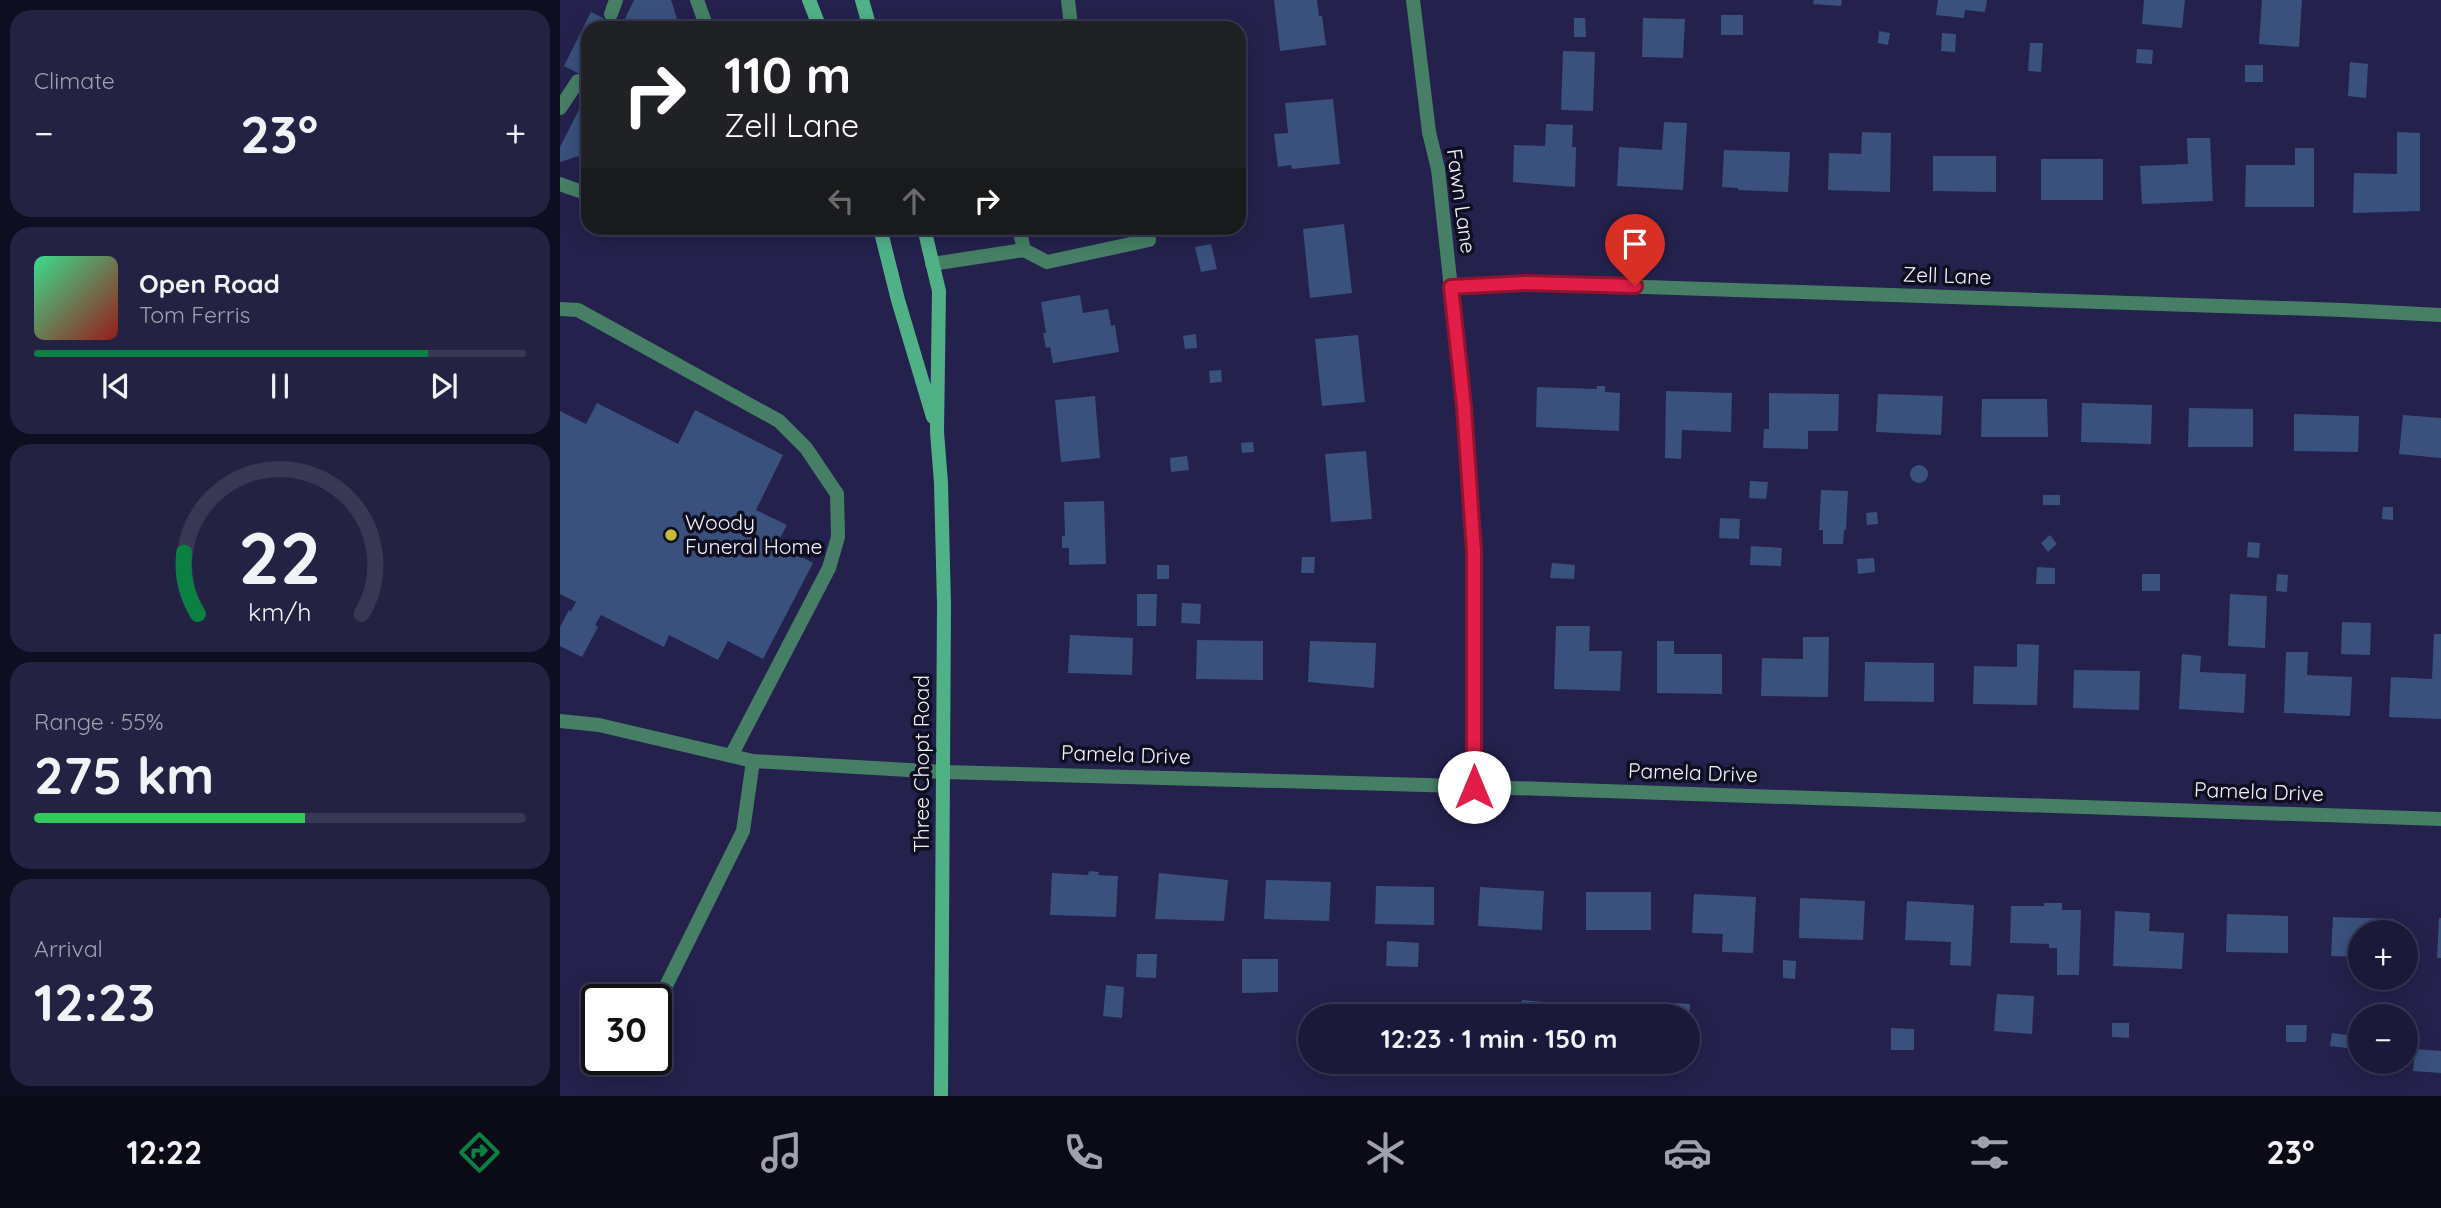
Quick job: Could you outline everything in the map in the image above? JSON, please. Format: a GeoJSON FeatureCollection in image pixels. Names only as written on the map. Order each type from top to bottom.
{"type":"FeatureCollection","features":[{"type":"Feature","properties":{"kind":"main road"},"geometry":{"type":"LineString","coordinates":[[809,0],[817,21]]}},
{"type":"Feature","properties":{"kind":"main road"},"geometry":{"type":"LineString","coordinates":[[862,0],[868,21]]}},
{"type":"Feature","properties":{"kind":"main road","name":"Three Chopt Road"},"geometry":{"type":"LineString","coordinates":[[882,235],[937,432]]}},
{"type":"Feature","properties":{"kind":"main road","name":"Three Chopt Road"},"geometry":{"type":"LineString","coordinates":[[926,235],[939,291],[937,432],[944,605],[941,1096]]}},
{"type":"Feature","properties":{"kind":"street"},"geometry":{"type":"LineString","coordinates":[[697,0],[704,21]]}},
{"type":"Feature","properties":{"kind":"street"},"geometry":{"type":"LineString","coordinates":[[1068,0],[1070,21]]}},
{"type":"Feature","properties":{"kind":"street","name":"Fawn Lane"},"geometry":{"type":"LineString","coordinates":[[1413,0],[1429,132],[1438,169],[1464,407],[1474,552],[1474,787]]}},
{"type":"Feature","properties":{"kind":"street"},"geometry":{"type":"LineString","coordinates":[[560,108],[578,81]]}},
{"type":"Feature","properties":{"kind":"street"},"geometry":{"type":"LineString","coordinates":[[560,184],[581,192]]}},
{"type":"Feature","properties":{"kind":"street"},"geometry":{"type":"LineString","coordinates":[[1021,235],[1024,250]]}},
{"type":"Feature","properties":{"kind":"street"},"geometry":{"type":"LineString","coordinates":[[932,264],[1024,250],[1048,262],[1149,240],[1148,235]]}},
{"type":"Feature","properties":{"kind":"street","name":"Zell Lane"},"geometry":{"type":"LineString","coordinates":[[1451,287],[1526,283],[2441,315]]}},
{"type":"Feature","properties":{"kind":"street"},"geometry":{"type":"LineString","coordinates":[[560,309],[578,310],[779,421],[806,448],[837,494],[838,537],[829,568],[731,756]]}},
{"type":"Feature","properties":{"kind":"street","name":"Pamela Drive"},"geometry":{"type":"LineString","coordinates":[[560,720],[598,725],[753,761],[943,772],[2441,819]]}},
{"type":"Feature","properties":{"kind":"street"},"geometry":{"type":"LineString","coordinates":[[667,984],[743,831],[753,761]]}},
{"type":"Feature","properties":{"kind":"building"},"geometry":{"type":"Polygon","coordinates":[[[634,0],[671,0],[678,21],[624,21],[634,0]]]}},
{"type":"Feature","properties":{"kind":"building"},"geometry":{"type":"Polygon","coordinates":[[[1274,0],[1317,0],[1326,45],[1280,51],[1274,0]]]}},
{"type":"Feature","properties":{"kind":"building"},"geometry":{"type":"Polygon","coordinates":[[[1814,0],[1842,0],[1841,6],[1813,4],[1814,0]]]}},
{"type":"Feature","properties":{"kind":"building"},"geometry":{"type":"Polygon","coordinates":[[[1938,0],[1987,0],[1985,12],[1965,10],[1964,18],[1936,15],[1938,0]]]}},
{"type":"Feature","properties":{"kind":"building"},"geometry":{"type":"Polygon","coordinates":[[[2144,0],[2185,0],[2182,28],[2142,24],[2144,0]]]}},
{"type":"Feature","properties":{"kind":"building"},"geometry":{"type":"Polygon","coordinates":[[[2262,0],[2302,0],[2299,47],[2259,44],[2262,0]]]}},
{"type":"Feature","properties":{"kind":"building"},"geometry":{"type":"Polygon","coordinates":[[[591,12],[609,21],[586,21],[591,12]]]}},
{"type":"Feature","properties":{"kind":"building"},"geometry":{"type":"Polygon","coordinates":[[[1721,15],[1743,15],[1743,35],[1721,35],[1721,15]]]}},
{"type":"Feature","properties":{"kind":"building"},"geometry":{"type":"Polygon","coordinates":[[[1574,18],[1585,18],[1586,37],[1574,37],[1574,18]]]}},
{"type":"Feature","properties":{"kind":"building"},"geometry":{"type":"Polygon","coordinates":[[[1643,18],[1685,19],[1683,58],[1642,57],[1643,18]]]}},
{"type":"Feature","properties":{"kind":"building"},"geometry":{"type":"Polygon","coordinates":[[[1879,31],[1890,33],[1888,45],[1878,43],[1879,31]]]}},
{"type":"Feature","properties":{"kind":"building"},"geometry":{"type":"Polygon","coordinates":[[[581,32],[581,74],[564,66],[581,32]]]}},
{"type":"Feature","properties":{"kind":"building"},"geometry":{"type":"Polygon","coordinates":[[[1942,33],[1956,34],[1955,52],[1941,51],[1942,33]]]}},
{"type":"Feature","properties":{"kind":"building"},"geometry":{"type":"Polygon","coordinates":[[[2030,43],[2043,43],[2041,72],[2028,71],[2030,43]]]}},
{"type":"Feature","properties":{"kind":"building"},"geometry":{"type":"Polygon","coordinates":[[[2137,49],[2153,50],[2152,64],[2136,63],[2137,49]]]}},
{"type":"Feature","properties":{"kind":"building"},"geometry":{"type":"Polygon","coordinates":[[[1563,51],[1595,52],[1593,111],[1561,110],[1563,51]]]}},
{"type":"Feature","properties":{"kind":"building"},"geometry":{"type":"Polygon","coordinates":[[[2350,62],[2368,64],[2366,98],[2348,96],[2350,62]]]}},
{"type":"Feature","properties":{"kind":"building"},"geometry":{"type":"Polygon","coordinates":[[[2245,65],[2263,65],[2263,82],[2245,82],[2245,65]]]}},
{"type":"Feature","properties":{"kind":"building"},"geometry":{"type":"Polygon","coordinates":[[[1333,99],[1340,164],[1292,169],[1291,165],[1278,167],[1274,134],[1288,133],[1285,103],[1333,99]]]}},
{"type":"Feature","properties":{"kind":"building"},"geometry":{"type":"Polygon","coordinates":[[[581,106],[581,155],[560,162],[560,147],[581,106]]]}},
{"type":"Feature","properties":{"kind":"building"},"geometry":{"type":"Polygon","coordinates":[[[1664,122],[1687,123],[1683,190],[1617,186],[1619,147],[1662,150],[1664,122]]]}},
{"type":"Feature","properties":{"kind":"building"},"geometry":{"type":"Polygon","coordinates":[[[1546,124],[1573,125],[1572,147],[1576,147],[1575,187],[1513,182],[1514,145],[1545,146],[1546,124]]]}},
{"type":"Feature","properties":{"kind":"building"},"geometry":{"type":"Polygon","coordinates":[[[1862,132],[1891,133],[1890,192],[1828,190],[1829,153],[1861,154],[1862,132]]]}},
{"type":"Feature","properties":{"kind":"building"},"geometry":{"type":"Polygon","coordinates":[[[2397,132],[2420,133],[2420,211],[2353,213],[2354,173],[2397,174],[2397,132]]]}},
{"type":"Feature","properties":{"kind":"building"},"geometry":{"type":"Polygon","coordinates":[[[2187,138],[2210,138],[2213,201],[2142,204],[2140,166],[2188,164],[2187,138]]]}},
{"type":"Feature","properties":{"kind":"building"},"geometry":{"type":"Polygon","coordinates":[[[2295,148],[2314,148],[2314,207],[2245,207],[2246,165],[2295,165],[2295,148]]]}},
{"type":"Feature","properties":{"kind":"building"},"geometry":{"type":"Polygon","coordinates":[[[1724,150],[1790,152],[1788,192],[1722,187],[1724,150]]]}},
{"type":"Feature","properties":{"kind":"building"},"geometry":{"type":"Polygon","coordinates":[[[1933,156],[1996,156],[1996,192],[1933,191],[1933,156]]]}},
{"type":"Feature","properties":{"kind":"building"},"geometry":{"type":"Polygon","coordinates":[[[2041,159],[2103,159],[2103,200],[2041,200],[2041,159]]]}},
{"type":"Feature","properties":{"kind":"building"},"geometry":{"type":"Polygon","coordinates":[[[1344,224],[1352,293],[1310,298],[1303,229],[1344,224]]]}},
{"type":"Feature","properties":{"kind":"building"},"geometry":{"type":"Polygon","coordinates":[[[1211,244],[1217,269],[1201,272],[1195,247],[1211,244]]]}},
{"type":"Feature","properties":{"kind":"building"},"geometry":{"type":"Polygon","coordinates":[[[1080,295],[1083,313],[1108,309],[1111,326],[1115,325],[1119,352],[1053,363],[1050,347],[1046,348],[1043,333],[1046,333],[1041,302],[1080,295]]]}},
{"type":"Feature","properties":{"kind":"building"},"geometry":{"type":"Polygon","coordinates":[[[1196,334],[1197,348],[1185,349],[1183,336],[1196,334]]]}},
{"type":"Feature","properties":{"kind":"building"},"geometry":{"type":"Polygon","coordinates":[[[1358,335],[1365,402],[1322,406],[1315,339],[1358,335]]]}},
{"type":"Feature","properties":{"kind":"building"},"geometry":{"type":"Polygon","coordinates":[[[1221,370],[1222,382],[1210,383],[1209,371],[1221,370]]]}},
{"type":"Feature","properties":{"kind":"building"},"geometry":{"type":"Polygon","coordinates":[[[1597,386],[1605,386],[1605,392],[1620,393],[1619,431],[1536,427],[1537,387],[1597,389],[1597,386]]]}},
{"type":"Feature","properties":{"kind":"building"},"geometry":{"type":"Polygon","coordinates":[[[1666,391],[1732,393],[1731,432],[1682,430],[1681,459],[1665,458],[1666,391]]]}},
{"type":"Feature","properties":{"kind":"building"},"geometry":{"type":"Polygon","coordinates":[[[1769,393],[1839,394],[1838,431],[1808,431],[1808,449],[1763,448],[1764,429],[1769,429],[1769,393]]]}},
{"type":"Feature","properties":{"kind":"building"},"geometry":{"type":"Polygon","coordinates":[[[1878,394],[1943,396],[1941,435],[1876,432],[1878,394]]]}},
{"type":"Feature","properties":{"kind":"building"},"geometry":{"type":"Polygon","coordinates":[[[1095,396],[1100,458],[1061,462],[1055,400],[1095,396]]]}},
{"type":"Feature","properties":{"kind":"building"},"geometry":{"type":"Polygon","coordinates":[[[1982,399],[2047,399],[2048,437],[1981,437],[1982,399]]]}},
{"type":"Feature","properties":{"kind":"building","name":"Woody Funeral Home"},"geometry":{"type":"Polygon","coordinates":[[[597,403],[678,444],[695,410],[783,455],[756,510],[787,525],[777,544],[813,563],[763,659],[728,641],[718,660],[669,635],[664,647],[601,615],[595,625],[598,627],[582,657],[560,646],[560,627],[576,602],[560,594],[560,411],[586,424],[597,403]]]}},
{"type":"Feature","properties":{"kind":"building"},"geometry":{"type":"Polygon","coordinates":[[[2082,403],[2152,405],[2151,444],[2081,442],[2082,403]]]}},
{"type":"Feature","properties":{"kind":"building"},"geometry":{"type":"Polygon","coordinates":[[[2189,408],[2253,409],[2253,447],[2188,447],[2189,408]]]}},
{"type":"Feature","properties":{"kind":"building"},"geometry":{"type":"Polygon","coordinates":[[[2294,414],[2359,416],[2358,452],[2294,451],[2294,414]]]}},
{"type":"Feature","properties":{"kind":"building"},"geometry":{"type":"Polygon","coordinates":[[[2403,415],[2441,418],[2441,458],[2399,454],[2403,415]]]}},
{"type":"Feature","properties":{"kind":"building"},"geometry":{"type":"Polygon","coordinates":[[[1253,442],[1254,452],[1242,453],[1241,443],[1253,442]]]}},
{"type":"Feature","properties":{"kind":"building"},"geometry":{"type":"Polygon","coordinates":[[[1366,451],[1372,519],[1331,522],[1325,454],[1366,451]]]}},
{"type":"Feature","properties":{"kind":"building"},"geometry":{"type":"Polygon","coordinates":[[[1187,456],[1189,470],[1171,472],[1170,458],[1187,456]]]}},
{"type":"Feature","properties":{"kind":"building"},"geometry":{"type":"Polygon","coordinates":[[[1919,465],[1925,468],[1928,474],[1925,480],[1919,483],[1913,480],[1910,474],[1913,468],[1919,465]]]}},
{"type":"Feature","properties":{"kind":"building"},"geometry":{"type":"Polygon","coordinates":[[[1750,481],[1768,482],[1766,499],[1749,498],[1750,481]]]}},
{"type":"Feature","properties":{"kind":"building"},"geometry":{"type":"Polygon","coordinates":[[[1821,490],[1848,491],[1843,544],[1823,544],[1823,530],[1819,530],[1821,490]]]}},
{"type":"Feature","properties":{"kind":"building"},"geometry":{"type":"Polygon","coordinates":[[[2043,495],[2060,495],[2060,505],[2043,505],[2043,495]]]}},
{"type":"Feature","properties":{"kind":"building"},"geometry":{"type":"Polygon","coordinates":[[[1104,501],[1106,564],[1069,565],[1069,548],[1062,548],[1062,536],[1065,536],[1064,502],[1104,501]]]}},
{"type":"Feature","properties":{"kind":"building"},"geometry":{"type":"Polygon","coordinates":[[[2383,507],[2393,507],[2393,520],[2382,519],[2383,507]]]}},
{"type":"Feature","properties":{"kind":"building"},"geometry":{"type":"Polygon","coordinates":[[[1877,512],[1878,524],[1867,525],[1866,513],[1877,512]]]}},
{"type":"Feature","properties":{"kind":"building"},"geometry":{"type":"Polygon","coordinates":[[[1720,518],[1740,519],[1739,539],[1719,538],[1720,518]]]}},
{"type":"Feature","properties":{"kind":"building"},"geometry":{"type":"Polygon","coordinates":[[[2050,535],[2057,544],[2048,552],[2041,543],[2050,535]]]}},
{"type":"Feature","properties":{"kind":"building"},"geometry":{"type":"Polygon","coordinates":[[[2248,542],[2260,543],[2259,558],[2247,557],[2248,542]]]}},
{"type":"Feature","properties":{"kind":"building"},"geometry":{"type":"Polygon","coordinates":[[[1751,546],[1782,548],[1781,566],[1750,565],[1751,546]]]}},
{"type":"Feature","properties":{"kind":"building"},"geometry":{"type":"Polygon","coordinates":[[[1302,557],[1315,557],[1314,573],[1301,573],[1302,557]]]}},
{"type":"Feature","properties":{"kind":"building"},"geometry":{"type":"Polygon","coordinates":[[[1874,558],[1875,572],[1858,574],[1857,559],[1874,558]]]}},
{"type":"Feature","properties":{"kind":"building"},"geometry":{"type":"Polygon","coordinates":[[[1552,563],[1575,565],[1574,579],[1550,578],[1552,563]]]}},
{"type":"Feature","properties":{"kind":"building"},"geometry":{"type":"Polygon","coordinates":[[[1157,565],[1169,565],[1169,579],[1157,579],[1157,565]]]}},
{"type":"Feature","properties":{"kind":"building"},"geometry":{"type":"Polygon","coordinates":[[[2037,567],[2055,568],[2055,584],[2036,584],[2037,567]]]}},
{"type":"Feature","properties":{"kind":"building"},"geometry":{"type":"Polygon","coordinates":[[[2142,574],[2160,574],[2160,591],[2142,591],[2142,574]]]}},
{"type":"Feature","properties":{"kind":"building"},"geometry":{"type":"Polygon","coordinates":[[[2277,574],[2288,575],[2287,592],[2276,591],[2277,574]]]}},
{"type":"Feature","properties":{"kind":"building"},"geometry":{"type":"Polygon","coordinates":[[[1137,594],[1157,594],[1156,626],[1137,626],[1137,594]]]}},
{"type":"Feature","properties":{"kind":"building"},"geometry":{"type":"Polygon","coordinates":[[[2230,594],[2267,596],[2265,648],[2228,646],[2230,594]]]}},
{"type":"Feature","properties":{"kind":"building"},"geometry":{"type":"Polygon","coordinates":[[[1182,603],[1201,604],[1200,624],[1181,623],[1182,603]]]}},
{"type":"Feature","properties":{"kind":"building"},"geometry":{"type":"Polygon","coordinates":[[[2342,622],[2371,623],[2370,655],[2341,654],[2342,622]]]}},
{"type":"Feature","properties":{"kind":"building"},"geometry":{"type":"Polygon","coordinates":[[[1556,626],[1590,626],[1589,651],[1622,651],[1620,691],[1554,689],[1556,626]]]}},
{"type":"Feature","properties":{"kind":"building"},"geometry":{"type":"Polygon","coordinates":[[[2434,634],[2441,634],[2441,719],[2389,717],[2391,677],[2432,679],[2434,634]]]}},
{"type":"Feature","properties":{"kind":"building"},"geometry":{"type":"Polygon","coordinates":[[[1070,635],[1133,638],[1132,675],[1068,673],[1070,635]]]}},
{"type":"Feature","properties":{"kind":"building"},"geometry":{"type":"Polygon","coordinates":[[[1803,637],[1829,637],[1828,697],[1761,696],[1762,658],[1803,659],[1803,637]]]}},
{"type":"Feature","properties":{"kind":"building"},"geometry":{"type":"Polygon","coordinates":[[[1197,640],[1263,641],[1263,680],[1196,679],[1197,640]]]}},
{"type":"Feature","properties":{"kind":"building"},"geometry":{"type":"Polygon","coordinates":[[[1310,641],[1376,643],[1374,688],[1308,682],[1310,641]]]}},
{"type":"Feature","properties":{"kind":"building"},"geometry":{"type":"Polygon","coordinates":[[[1657,641],[1674,641],[1674,654],[1722,654],[1722,694],[1657,693],[1657,641]]]}},
{"type":"Feature","properties":{"kind":"building"},"geometry":{"type":"Polygon","coordinates":[[[2017,644],[2039,645],[2037,705],[1973,704],[1974,666],[2017,667],[2017,644]]]}},
{"type":"Feature","properties":{"kind":"building"},"geometry":{"type":"Polygon","coordinates":[[[2286,652],[2308,652],[2307,675],[2352,677],[2350,716],[2284,713],[2286,652]]]}},
{"type":"Feature","properties":{"kind":"building"},"geometry":{"type":"Polygon","coordinates":[[[2182,654],[2201,656],[2200,672],[2246,674],[2244,713],[2179,709],[2182,654]]]}},
{"type":"Feature","properties":{"kind":"building"},"geometry":{"type":"Polygon","coordinates":[[[1865,662],[1934,663],[1934,702],[1864,701],[1865,662]]]}},
{"type":"Feature","properties":{"kind":"building"},"geometry":{"type":"Polygon","coordinates":[[[2074,670],[2140,671],[2139,710],[2073,708],[2074,670]]]}},
{"type":"Feature","properties":{"kind":"building"},"geometry":{"type":"Polygon","coordinates":[[[1089,871],[1099,872],[1098,875],[1118,876],[1116,917],[1050,915],[1052,873],[1088,875],[1089,871]]]}},
{"type":"Feature","properties":{"kind":"building"},"geometry":{"type":"Polygon","coordinates":[[[1159,873],[1228,880],[1224,921],[1155,919],[1159,873]]]}},
{"type":"Feature","properties":{"kind":"building"},"geometry":{"type":"Polygon","coordinates":[[[1266,880],[1331,882],[1329,921],[1264,919],[1266,880]]]}},
{"type":"Feature","properties":{"kind":"building"},"geometry":{"type":"Polygon","coordinates":[[[1376,886],[1434,887],[1434,925],[1375,924],[1376,886]]]}},
{"type":"Feature","properties":{"kind":"building"},"geometry":{"type":"Polygon","coordinates":[[[1480,887],[1544,891],[1542,930],[1478,926],[1480,887]]]}},
{"type":"Feature","properties":{"kind":"building"},"geometry":{"type":"Polygon","coordinates":[[[1586,892],[1651,892],[1651,930],[1586,930],[1586,892]]]}},
{"type":"Feature","properties":{"kind":"building"},"geometry":{"type":"Polygon","coordinates":[[[1694,894],[1756,897],[1753,953],[1722,952],[1723,934],[1692,933],[1694,894]]]}},
{"type":"Feature","properties":{"kind":"building"},"geometry":{"type":"Polygon","coordinates":[[[1800,898],[1865,901],[1863,940],[1799,938],[1800,898]]]}},
{"type":"Feature","properties":{"kind":"building"},"geometry":{"type":"Polygon","coordinates":[[[1907,901],[1974,905],[1971,966],[1950,965],[1951,942],[1905,940],[1907,901]]]}},
{"type":"Feature","properties":{"kind":"building"},"geometry":{"type":"Polygon","coordinates":[[[2044,903],[2062,903],[2062,910],[2081,910],[2079,975],[2057,975],[2057,948],[2049,948],[2049,944],[2010,943],[2011,906],[2044,906],[2044,903]]]}},
{"type":"Feature","properties":{"kind":"building"},"geometry":{"type":"Polygon","coordinates":[[[2115,911],[2150,913],[2149,931],[2184,933],[2182,969],[2113,966],[2115,911]]]}},
{"type":"Feature","properties":{"kind":"building"},"geometry":{"type":"Polygon","coordinates":[[[2227,914],[2288,916],[2288,953],[2226,952],[2227,914]]]}},
{"type":"Feature","properties":{"kind":"building"},"geometry":{"type":"Polygon","coordinates":[[[2333,917],[2394,919],[2348,920],[2348,957],[2331,956],[2333,917]]]}},
{"type":"Feature","properties":{"kind":"building"},"geometry":{"type":"Polygon","coordinates":[[[2439,918],[2441,958],[2437,958],[2439,918]]]}},
{"type":"Feature","properties":{"kind":"building"},"geometry":{"type":"Polygon","coordinates":[[[1387,941],[1419,943],[1418,967],[1386,966],[1387,941]]]}},
{"type":"Feature","properties":{"kind":"building"},"geometry":{"type":"Polygon","coordinates":[[[1137,954],[1157,954],[1156,978],[1136,977],[1137,954]]]}},
{"type":"Feature","properties":{"kind":"building"},"geometry":{"type":"Polygon","coordinates":[[[1242,959],[1278,959],[1278,992],[1242,993],[1242,959]]]}},
{"type":"Feature","properties":{"kind":"building"},"geometry":{"type":"Polygon","coordinates":[[[1783,960],[1796,961],[1795,979],[1783,978],[1783,960]]]}},
{"type":"Feature","properties":{"kind":"building"},"geometry":{"type":"Polygon","coordinates":[[[1106,985],[1124,987],[1122,1018],[1103,1016],[1106,985]]]}},
{"type":"Feature","properties":{"kind":"building"},"geometry":{"type":"Polygon","coordinates":[[[1997,994],[2034,996],[2032,1034],[1994,1031],[1997,994]]]}},
{"type":"Feature","properties":{"kind":"building"},"geometry":{"type":"Polygon","coordinates":[[[1522,1000],[1556,1003],[1556,1004],[1522,1004],[1522,1000]]]}},
{"type":"Feature","properties":{"kind":"building"},"geometry":{"type":"Polygon","coordinates":[[[2112,1023],[2129,1023],[2129,1038],[2112,1037],[2112,1023]]]}},
{"type":"Feature","properties":{"kind":"building"},"geometry":{"type":"Polygon","coordinates":[[[2286,1025],[2307,1025],[2306,1042],[2286,1042],[2286,1025]]]}},
{"type":"Feature","properties":{"kind":"building"},"geometry":{"type":"Polygon","coordinates":[[[1891,1028],[1914,1029],[1914,1050],[1891,1050],[1891,1028]]]}},
{"type":"Feature","properties":{"kind":"building"},"geometry":{"type":"Polygon","coordinates":[[[2332,1033],[2348,1035],[2348,1048],[2330,1046],[2332,1033]]]}},
{"type":"Feature","properties":{"kind":"building"},"geometry":{"type":"Polygon","coordinates":[[[2418,1049],[2441,1051],[2441,1073],[2418,1071],[2418,1049]]]}},
{"type":"Feature","properties":{"kind":"place","name":"Woody Funeral Home"},"geometry":{"type":"Point","coordinates":[671,535]}},
{"type":"Feature","properties":{"kind":"route"},"geometry":{"type":"LineString","coordinates":[[1474,787],[1474,552],[1464,407],[1451,287],[1526,283],[1635,286]]}}]}
